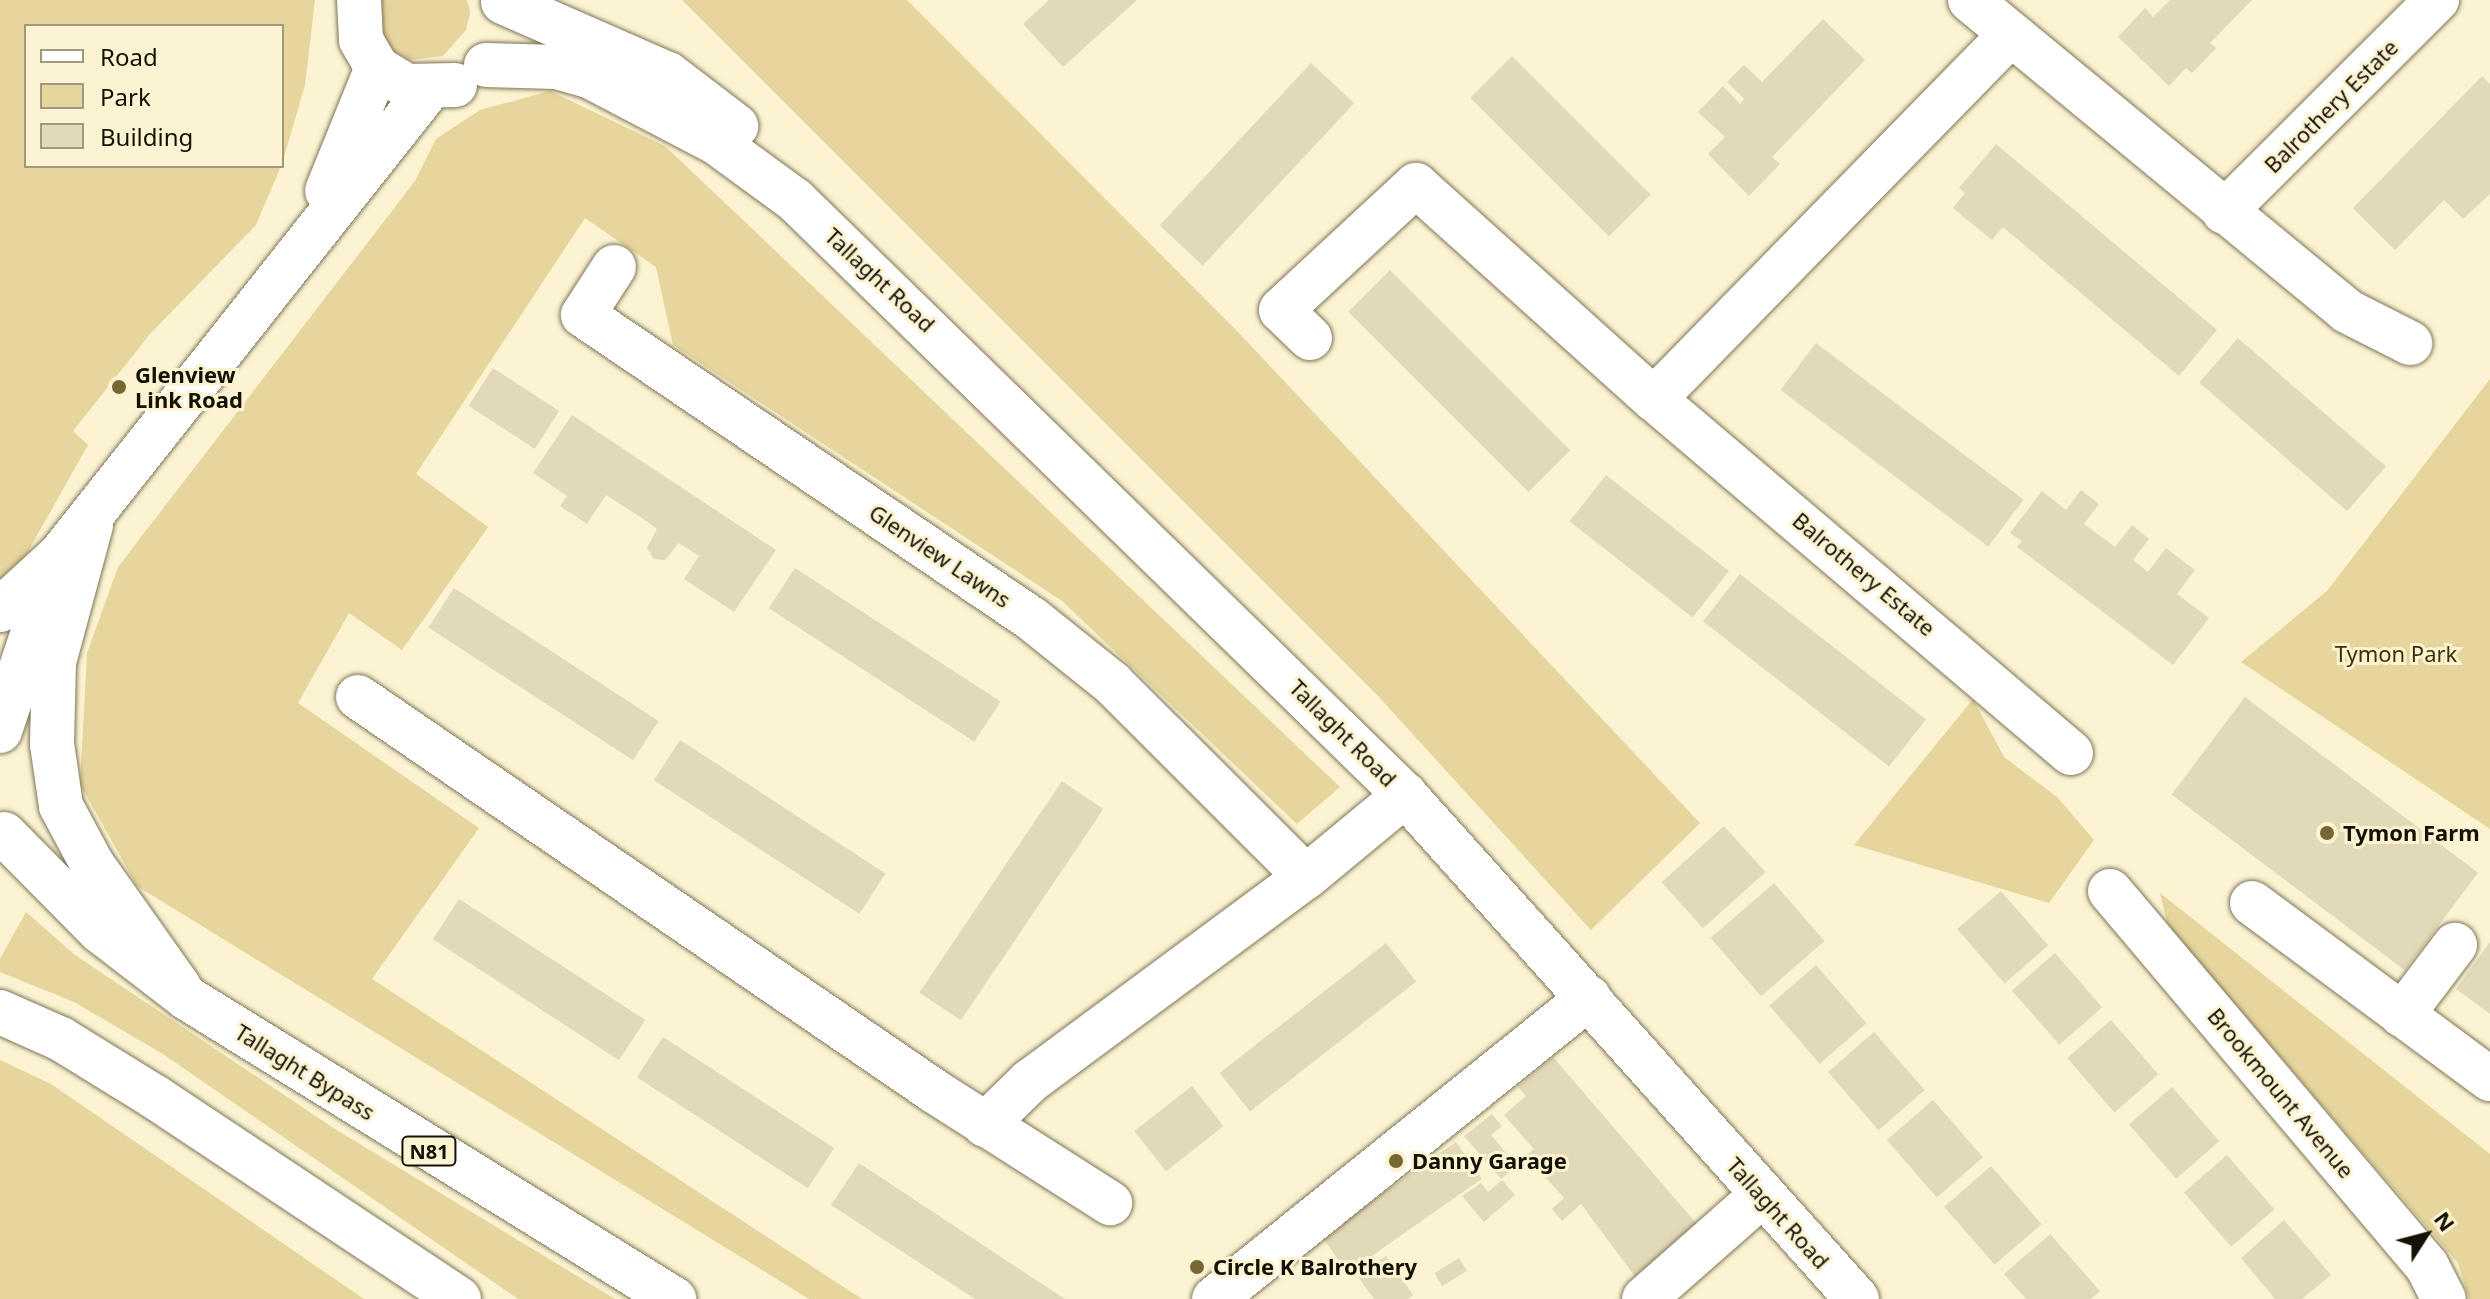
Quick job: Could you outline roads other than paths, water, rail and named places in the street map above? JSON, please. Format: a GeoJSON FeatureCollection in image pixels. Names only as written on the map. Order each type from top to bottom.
{"type":"FeatureCollection","features":[{"type":"Feature","properties":{"kind":"street"},"geometry":{"type":"LineString","coordinates":[[359,0],[361,40],[377,68],[428,90],[465,82],[486,65],[502,38],[503,1]]}},
{"type":"Feature","properties":{"kind":"street"},"geometry":{"type":"LineString","coordinates":[[1970,0],[2009,36],[2347,311],[2410,343]]}},
{"type":"Feature","properties":{"kind":"street","name":"Balrothery Estate"},"geometry":{"type":"LineString","coordinates":[[2224,212],[2437,0]]}},
{"type":"Feature","properties":{"kind":"street","name":"Tallaght Road"},"geometry":{"type":"LineString","coordinates":[[503,1],[668,74],[739,128],[795,200],[1405,795],[1857,1299]]}},
{"type":"Feature","properties":{"kind":"street"},"geometry":{"type":"LineString","coordinates":[[1654,399],[2009,36]]}},
{"type":"Feature","properties":{"kind":"street","name":"Tallaght Road"},"geometry":{"type":"LineString","coordinates":[[486,65],[557,67],[589,76],[717,143],[795,200]]}},
{"type":"Feature","properties":{"kind":"street"},"geometry":{"type":"LineString","coordinates":[[294,256],[337,172],[377,68]]}},
{"type":"Feature","properties":{"kind":"street"},"geometry":{"type":"LineString","coordinates":[[0,610],[60,555],[428,90]]}},
{"type":"Feature","properties":{"kind":"street","name":"Balrothery Estate"},"geometry":{"type":"LineString","coordinates":[[1310,338],[1281,310],[1416,185],[1654,399],[2071,753]]}},
{"type":"Feature","properties":{"kind":"street","name":"Glenview Lawns"},"geometry":{"type":"LineString","coordinates":[[614,267],[583,315],[1032,619],[1112,683],[1306,877]]}},
{"type":"Feature","properties":{"kind":"street","name":"N81"},"geometry":{"type":"LineString","coordinates":[[96,508],[54,662],[52,744],[61,806],[92,864],[187,998]]}},
{"type":"Feature","properties":{"kind":"street"},"geometry":{"type":"LineString","coordinates":[[0,731],[60,555]]}},
{"type":"Feature","properties":{"kind":"street"},"geometry":{"type":"LineString","coordinates":[[358,697],[985,1125],[1110,1203]]}},
{"type":"Feature","properties":{"kind":"street"},"geometry":{"type":"LineString","coordinates":[[985,1125],[1030,1081],[1306,877],[1405,795]]}},
{"type":"Feature","properties":{"kind":"street","name":"N81"},"geometry":{"type":"LineString","coordinates":[[0,883],[2,827]]}},
{"type":"Feature","properties":{"kind":"street","name":"Tallaght Bypass"},"geometry":{"type":"LineString","coordinates":[[2,827],[100,931],[187,998],[674,1299]]}},
{"type":"Feature","properties":{"kind":"street","name":"Brookmount Avenue"},"geometry":{"type":"LineString","coordinates":[[2110,891],[2427,1266],[2444,1299]]}},
{"type":"Feature","properties":{"kind":"street"},"geometry":{"type":"LineString","coordinates":[[2252,903],[2490,1079]]}},
{"type":"Feature","properties":{"kind":"street"},"geometry":{"type":"LineString","coordinates":[[2402,1015],[2455,945]]}},
{"type":"Feature","properties":{"kind":"street"},"geometry":{"type":"LineString","coordinates":[[1214,1299],[1589,998]]}},
{"type":"Feature","properties":{"kind":"street"},"geometry":{"type":"LineString","coordinates":[[0,1012],[61,1039],[141,1089],[459,1299]]}},
{"type":"Feature","properties":{"kind":"street"},"geometry":{"type":"LineString","coordinates":[[1644,1299],[1762,1195]]}},
{"type":"Feature","properties":{"kind":"place","name":"Glenview Link Road"},"geometry":{"type":"Point","coordinates":[119,387]}},
{"type":"Feature","properties":{"kind":"place","name":"Tymon Farm"},"geometry":{"type":"Point","coordinates":[2327,833]}},
{"type":"Feature","properties":{"kind":"place","name":"Danny Garage"},"geometry":{"type":"Point","coordinates":[1396,1161]}},
{"type":"Feature","properties":{"kind":"place","name":"Circle K Balrothery"},"geometry":{"type":"Point","coordinates":[1197,1267]}},
{"type":"Feature","properties":{"kind":"park label","name":"Tymon Park"},"geometry":{"type":"Point","coordinates":[2396,654]}}]}
